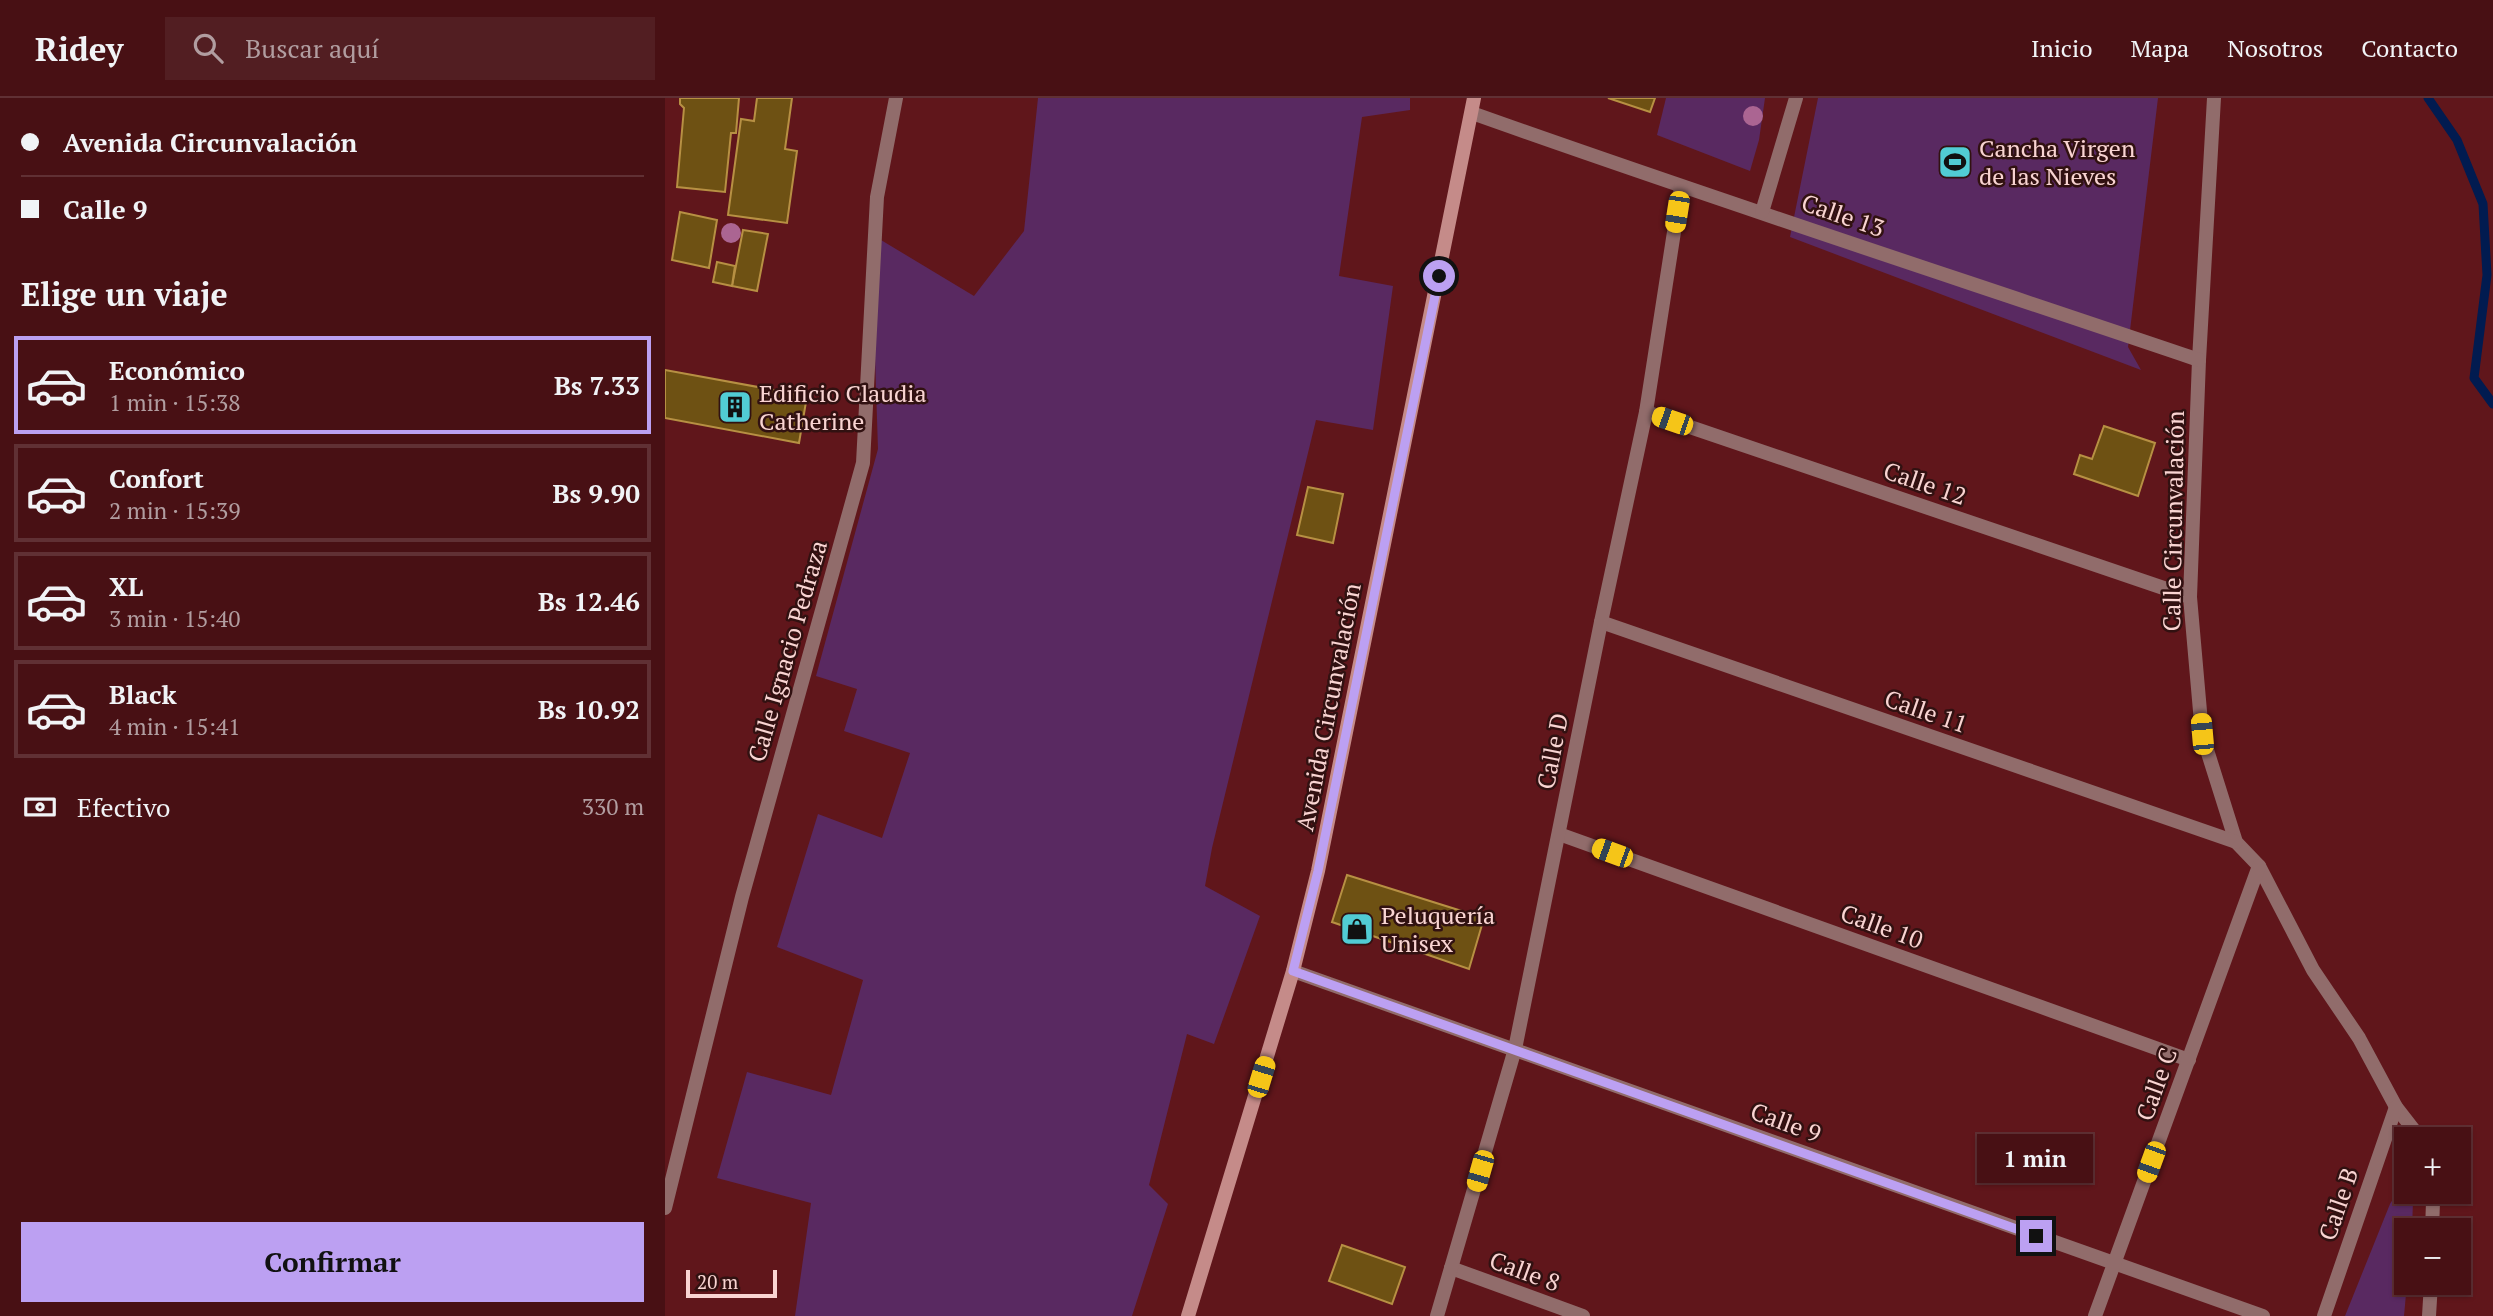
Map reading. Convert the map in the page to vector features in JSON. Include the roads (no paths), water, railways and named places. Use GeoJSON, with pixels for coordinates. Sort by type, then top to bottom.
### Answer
{"type":"FeatureCollection","features":[{"type":"Feature","properties":{"kind":"street","name":"Calle Ignacio Pedraza"},"geometry":{"type":"LineString","coordinates":[[665,1208],[742,897],[863,463],[877,197],[896,98]]}},
{"type":"Feature","properties":{"kind":"street","name":"Avenida Circunvalación"},"geometry":{"type":"LineString","coordinates":[[1188,1316],[1293,971],[1318,871],[1474,98]]}},
{"type":"Feature","properties":{"kind":"street"},"geometry":{"type":"LineString","coordinates":[[1762,212],[1796,98]]}},
{"type":"Feature","properties":{"kind":"street","name":"Calle Circunvalación"},"geometry":{"type":"LineString","coordinates":[[2214,98],[2199,360],[2190,597],[2202,734],[2236,842],[2259,866],[2313,971],[2360,1038],[2396,1107],[2412,1127]]}},
{"type":"Feature","properties":{"kind":"street","name":"Calle 13"},"geometry":{"type":"LineString","coordinates":[[1472,113],[1681,187],[2199,360]]}},
{"type":"Feature","properties":{"kind":"street","name":"Calle D"},"geometry":{"type":"LineString","coordinates":[[1437,1316],[1515,1049],[1646,412],[1681,187]]}},
{"type":"Feature","properties":{"kind":"street","name":"Calle 12"},"geometry":{"type":"LineString","coordinates":[[1646,412],[2190,597]]}},
{"type":"Feature","properties":{"kind":"street","name":"Calle 11"},"geometry":{"type":"LineString","coordinates":[[1601,622],[2236,842]]}},
{"type":"Feature","properties":{"kind":"street","name":"Calle 10"},"geometry":{"type":"LineString","coordinates":[[1559,834],[2189,1060]]}},
{"type":"Feature","properties":{"kind":"street","name":"Calle C"},"geometry":{"type":"LineString","coordinates":[[2095,1316],[2259,866]]}},
{"type":"Feature","properties":{"kind":"street","name":"Calle 9"},"geometry":{"type":"LineString","coordinates":[[1293,971],[2263,1316]]}},
{"type":"Feature","properties":{"kind":"street","name":"Calle B"},"geometry":{"type":"LineString","coordinates":[[2324,1316],[2396,1107]]}},
{"type":"Feature","properties":{"kind":"street","name":"Calle 8"},"geometry":{"type":"LineString","coordinates":[[1451,1268],[1583,1316]]}},
{"type":"Feature","properties":{"kind":"street"},"geometry":{"type":"LineString","coordinates":[[2429,1316],[2430,1295]]}},
{"type":"Feature","properties":{"kind":"waterway"},"geometry":{"type":"LineString","coordinates":[[2428,98],[2457,140],[2483,204],[2487,275],[2474,378],[2493,404]]}},
{"type":"Feature","properties":{"kind":"place","name":"Cancha Virgen de las Nieves"},"geometry":{"type":"Point","coordinates":[1955,162]}},
{"type":"Feature","properties":{"kind":"place","name":"Edificio Claudia Catherine"},"geometry":{"type":"Point","coordinates":[735,407]}},
{"type":"Feature","properties":{"kind":"place","name":"Peluquería Unisex"},"geometry":{"type":"Point","coordinates":[1357,929]}}]}
